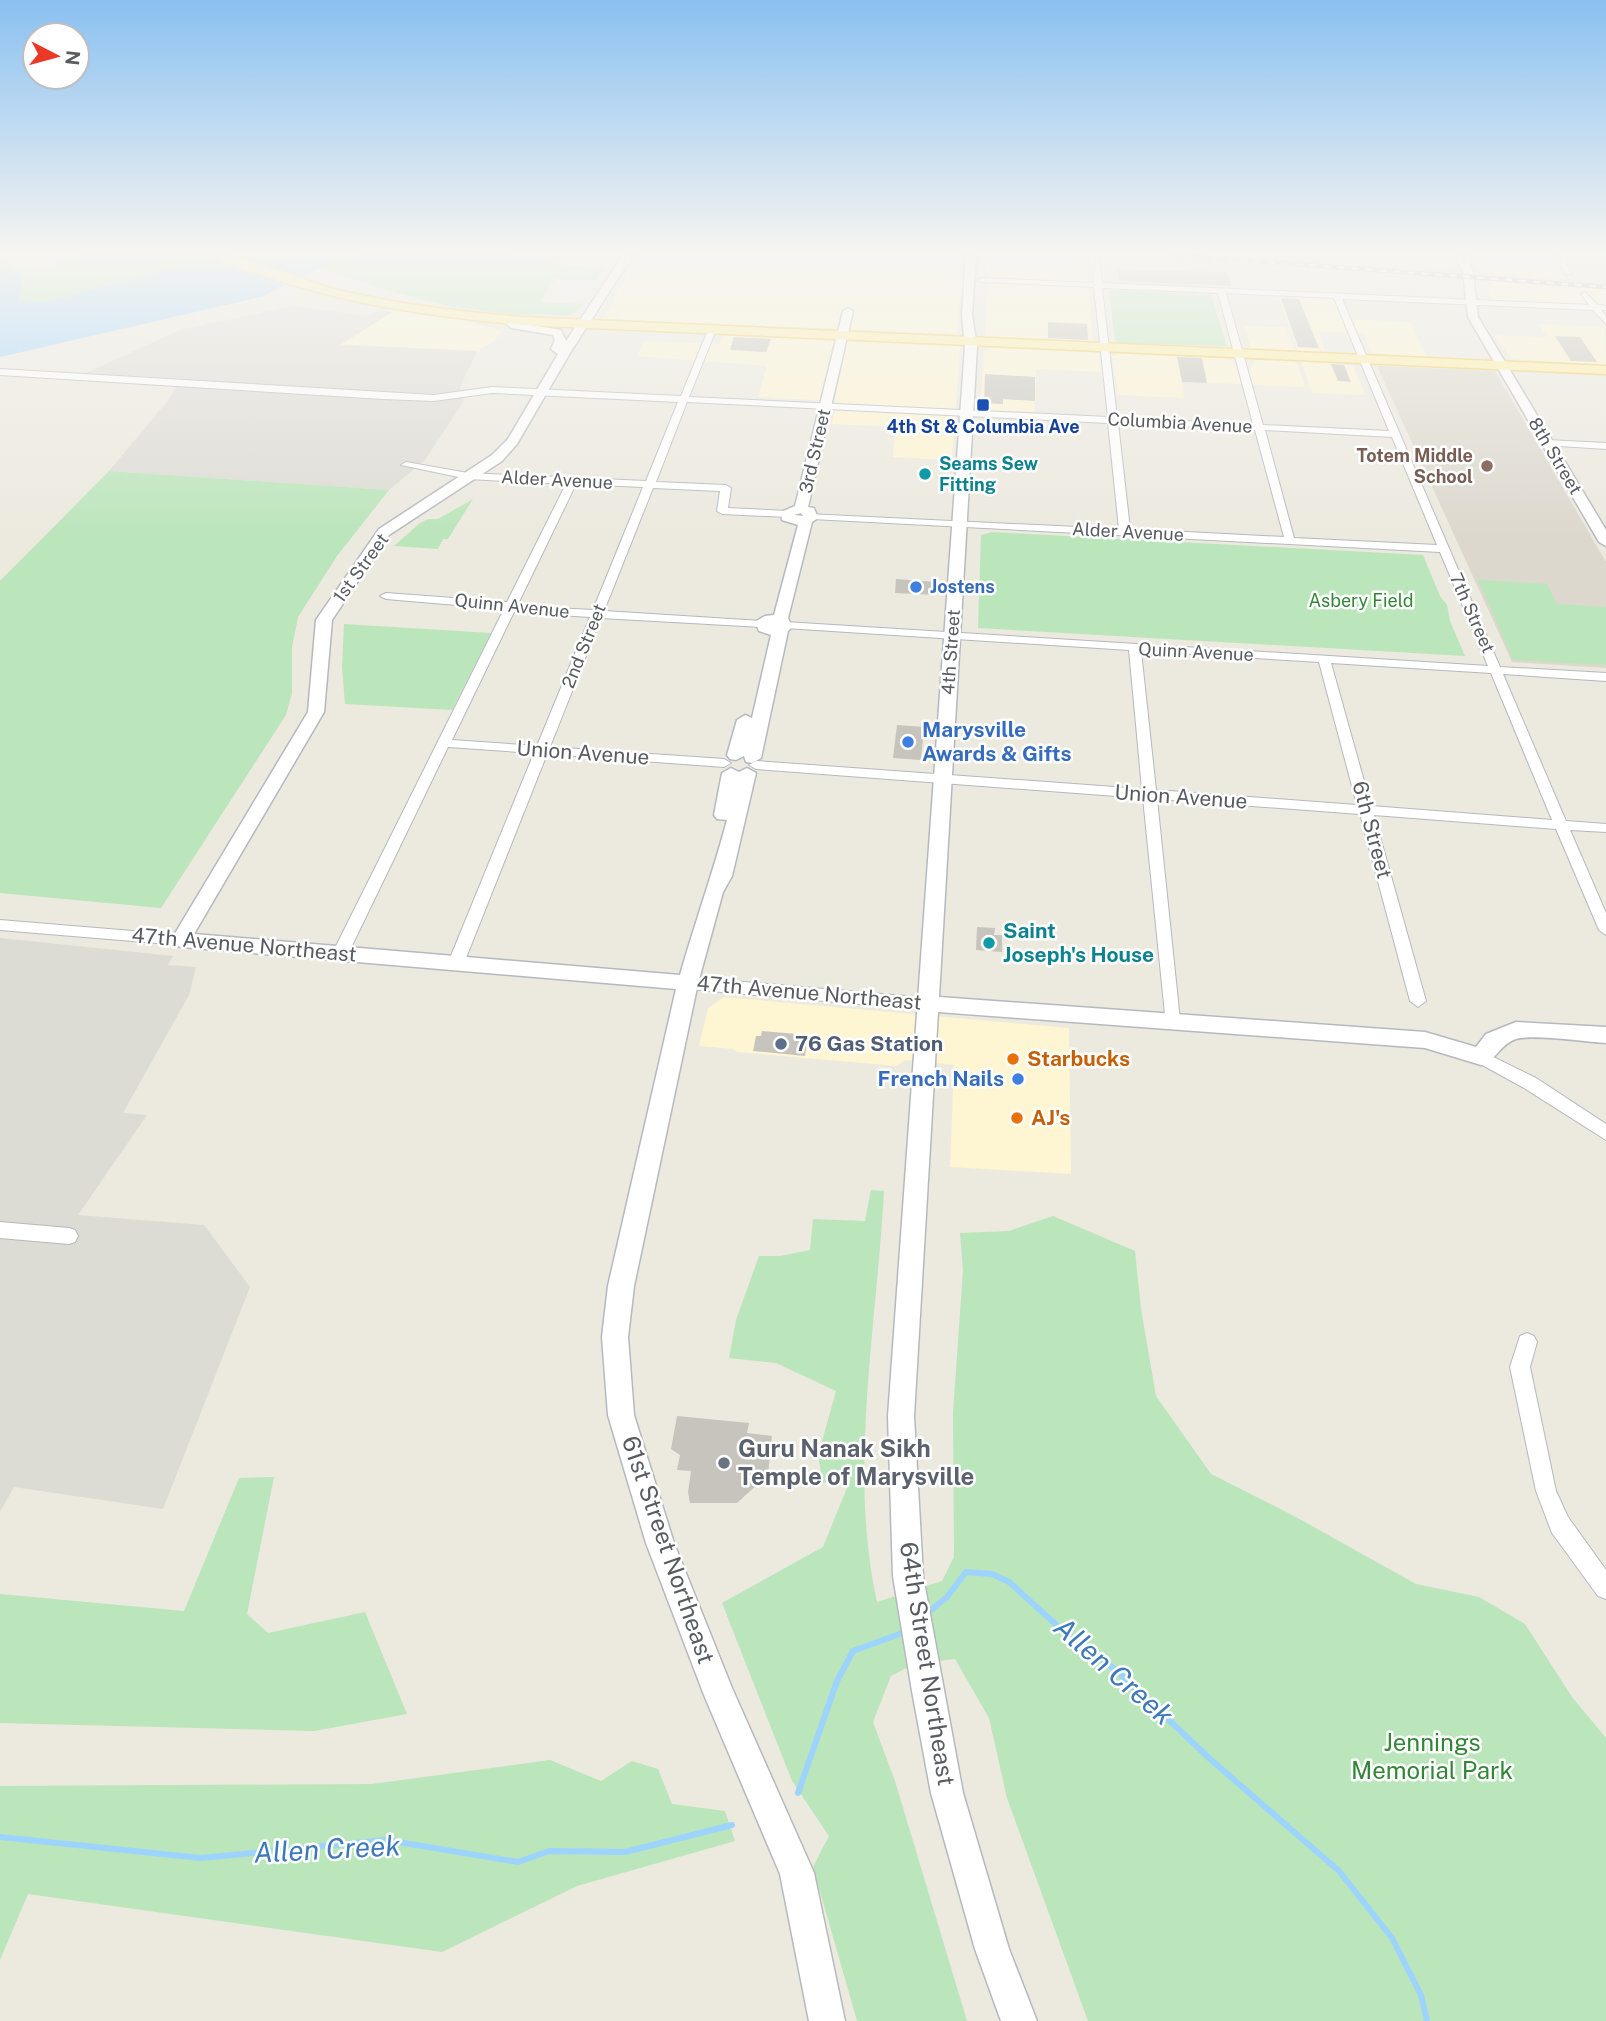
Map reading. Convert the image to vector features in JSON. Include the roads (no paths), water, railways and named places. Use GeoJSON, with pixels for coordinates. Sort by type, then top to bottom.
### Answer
{"type":"FeatureCollection","features":[{"type":"Feature","properties":{"kind":"main road"},"geometry":{"type":"LineString","coordinates":[[1134,349],[1606,370]]}},
{"type":"Feature","properties":{"kind":"street"},"geometry":{"type":"LineString","coordinates":[[558,349],[564,353]]}},
{"type":"Feature","properties":{"kind":"street","name":"1st Street"},"geometry":{"type":"LineString","coordinates":[[181,940],[316,712],[324,620],[384,532],[497,458],[513,441],[567,349]]}},
{"type":"Feature","properties":{"kind":"street","name":"2nd Street"},"geometry":{"type":"LineString","coordinates":[[456,963],[704,349]]}},
{"type":"Feature","properties":{"kind":"street","name":"3rd Street"},"geometry":{"type":"LineString","coordinates":[[688,983],[713,892],[722,876],[741,765],[840,349]]}},
{"type":"Feature","properties":{"kind":"street","name":"4th Street"},"geometry":{"type":"LineString","coordinates":[[928,1004],[970,349]]}},
{"type":"Feature","properties":{"kind":"street"},"geometry":{"type":"LineString","coordinates":[[1105,349],[1125,532]]}},
{"type":"Feature","properties":{"kind":"street"},"geometry":{"type":"LineString","coordinates":[[1238,349],[1290,541]]}},
{"type":"Feature","properties":{"kind":"street","name":"7th Street"},"geometry":{"type":"LineString","coordinates":[[1359,349],[1606,930]]}},
{"type":"Feature","properties":{"kind":"street","name":"8th Street"},"geometry":{"type":"LineString","coordinates":[[1491,349],[1606,542]]}},
{"type":"Feature","properties":{"kind":"street","name":"Columbia Avenue"},"geometry":{"type":"LineString","coordinates":[[0,372],[383,396],[434,398],[492,390],[1395,434]]}},
{"type":"Feature","properties":{"kind":"street"},"geometry":{"type":"LineString","coordinates":[[1547,443],[1606,446]]}},
{"type":"Feature","properties":{"kind":"street"},"geometry":{"type":"LineString","coordinates":[[406,465],[468,476]]}},
{"type":"Feature","properties":{"kind":"street","name":"Alder Avenue"},"geometry":{"type":"LineString","coordinates":[[468,476],[726,488],[722,511],[1444,548]]}},
{"type":"Feature","properties":{"kind":"street"},"geometry":{"type":"LineString","coordinates":[[340,954],[508,606],[573,480]]}},
{"type":"Feature","properties":{"kind":"street","name":"Quinn Avenue"},"geometry":{"type":"LineString","coordinates":[[386,596],[500,603],[597,614],[1606,677]]}},
{"type":"Feature","properties":{"kind":"street"},"geometry":{"type":"LineString","coordinates":[[1135,649],[1172,1020]]}},
{"type":"Feature","properties":{"kind":"street","name":"6th Street"},"geometry":{"type":"LineString","coordinates":[[1324,660],[1418,1001]]}},
{"type":"Feature","properties":{"kind":"street","name":"Union Avenue"},"geometry":{"type":"LineString","coordinates":[[442,743],[1606,828]]}},
{"type":"Feature","properties":{"kind":"street","name":"47th Avenue Northeast"},"geometry":{"type":"LineString","coordinates":[[0,925],[928,1004],[1425,1040],[1481,1057]]}},
{"type":"Feature","properties":{"kind":"street","name":"61st Street Northeast"},"geometry":{"type":"LineString","coordinates":[[688,983],[621,1286],[615,1337],[621,1415],[660,1543],[719,1695],[797,1873],[827,2021]]}},
{"type":"Feature","properties":{"kind":"street","name":"64th Street Northeast"},"geometry":{"type":"LineString","coordinates":[[928,1004],[901,1416],[908,1576],[947,1793],[992,1949],[1019,2021]]}},
{"type":"Feature","properties":{"kind":"street"},"geometry":{"type":"LineString","coordinates":[[1606,1035],[1516,1030],[1494,1040],[1481,1057],[1530,1083],[1606,1133]]}},
{"type":"Feature","properties":{"kind":"street"},"geometry":{"type":"LineString","coordinates":[[0,1230],[69,1236]]}},
{"type":"Feature","properties":{"kind":"street"},"geometry":{"type":"LineString","coordinates":[[1527,1342],[1520,1367],[1546,1491],[1560,1525],[1606,1588]]}},
{"type":"Feature","properties":{"kind":"water"},"geometry":{"type":"Polygon","coordinates":[[[0,349],[33,349],[0,357],[0,349]]]}},
{"type":"Feature","properties":{"kind":"waterway","name":"Allen Creek"},"geometry":{"type":"LineString","coordinates":[[925,1615],[947,1597],[966,1572],[992,1574],[1009,1582],[1062,1630],[1117,1671],[1209,1758],[1339,1871],[1392,1938],[1421,1995],[1427,2021]]}},
{"type":"Feature","properties":{"kind":"waterway","name":"Allen Creek"},"geometry":{"type":"LineString","coordinates":[[798,1793],[837,1681],[853,1651],[905,1632]]}},
{"type":"Feature","properties":{"kind":"waterway","name":"Allen Creek"},"geometry":{"type":"LineString","coordinates":[[0,1837],[201,1858],[386,1840],[518,1862],[549,1851],[625,1852],[732,1825]]}},
{"type":"Feature","properties":{"kind":"place","name":"4th St & Columbia Ave"},"geometry":{"type":"Point","coordinates":[983,405]}},
{"type":"Feature","properties":{"kind":"place","name":"Totem Middle School"},"geometry":{"type":"Point","coordinates":[1487,466]}},
{"type":"Feature","properties":{"kind":"place","name":"Seams Sew Fitting"},"geometry":{"type":"Point","coordinates":[925,474]}},
{"type":"Feature","properties":{"kind":"place","name":"Jostens"},"geometry":{"type":"Point","coordinates":[916,587]}},
{"type":"Feature","properties":{"kind":"place","name":"Marysville Awards & Gifts"},"geometry":{"type":"Point","coordinates":[908,742]}},
{"type":"Feature","properties":{"kind":"place","name":"Saint Joseph's House"},"geometry":{"type":"Point","coordinates":[989,943]}},
{"type":"Feature","properties":{"kind":"place","name":"76 Gas Station"},"geometry":{"type":"Point","coordinates":[781,1044]}},
{"type":"Feature","properties":{"kind":"place","name":"Starbucks"},"geometry":{"type":"Point","coordinates":[1013,1059]}},
{"type":"Feature","properties":{"kind":"place","name":"French Nails"},"geometry":{"type":"Point","coordinates":[1018,1079]}},
{"type":"Feature","properties":{"kind":"place","name":"AJ's"},"geometry":{"type":"Point","coordinates":[1017,1118]}},
{"type":"Feature","properties":{"kind":"place","name":"Guru Nanak Sikh Temple of Marysville"},"geometry":{"type":"Point","coordinates":[724,1463]}},
{"type":"Feature","properties":{"kind":"park label","name":"Asbery Field"},"geometry":{"type":"Point","coordinates":[1361,601]}},
{"type":"Feature","properties":{"kind":"park label","name":"Jennings Memorial Park"},"geometry":{"type":"Point","coordinates":[1432,1757]}}]}
